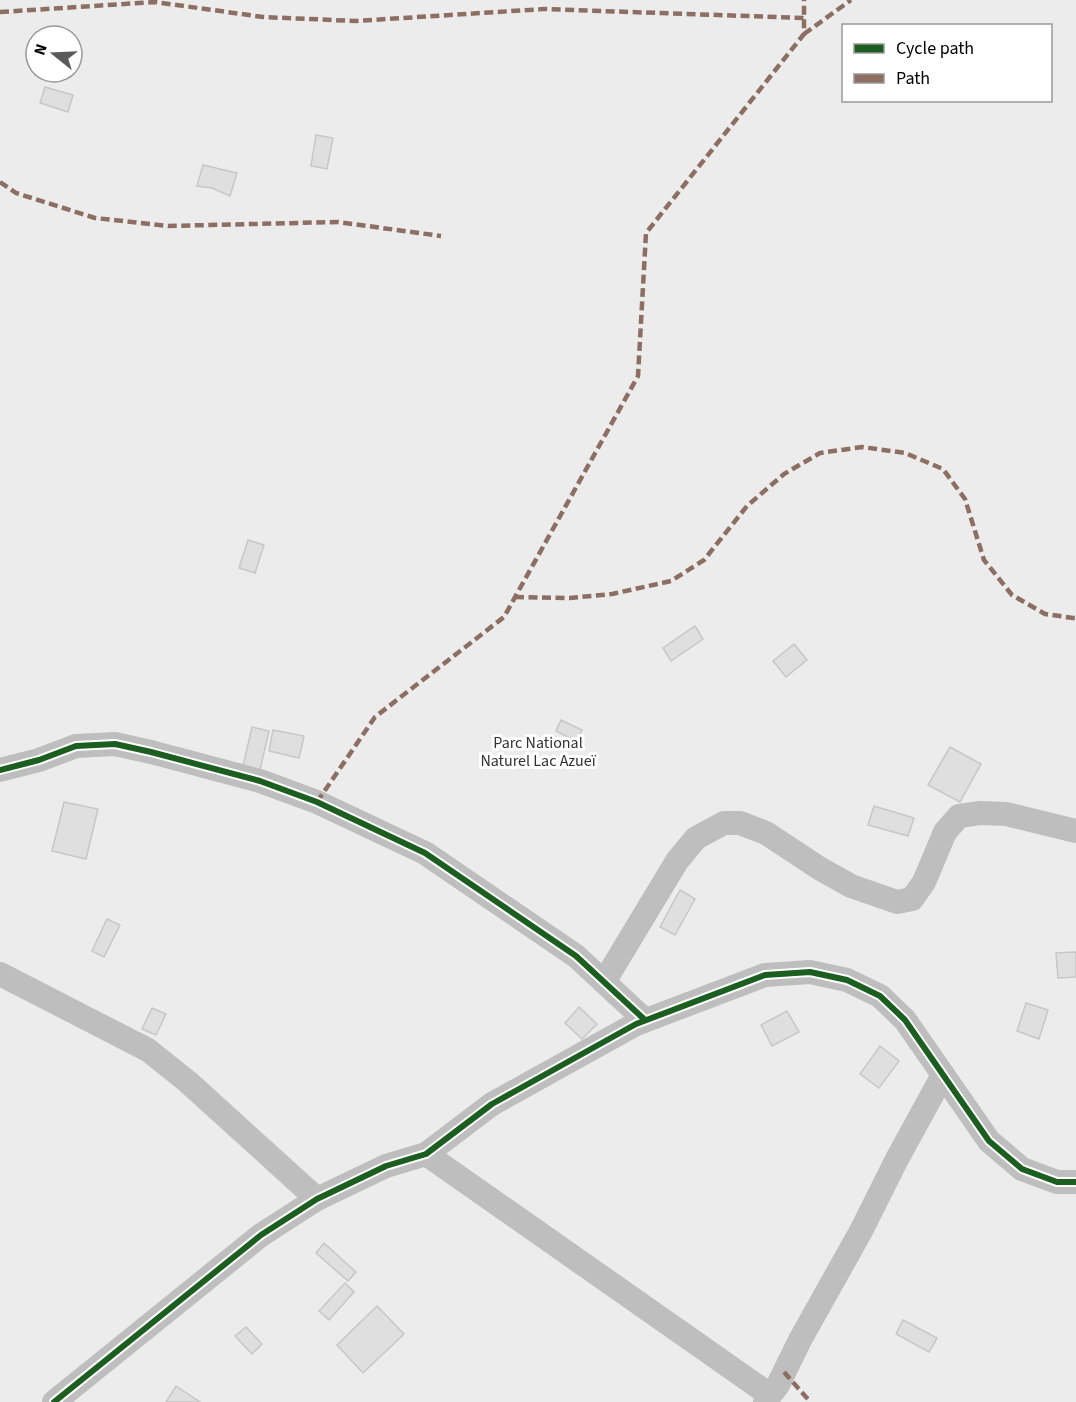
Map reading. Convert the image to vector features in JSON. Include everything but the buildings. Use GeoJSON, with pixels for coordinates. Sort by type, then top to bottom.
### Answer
{"type":"FeatureCollection","features":[{"type":"Feature","properties":{"kind":"street"},"geometry":{"type":"LineString","coordinates":[[0,770],[39,760],[76,746],[115,744],[260,781],[317,802],[425,853],[576,956],[645,1020]]}},
{"type":"Feature","properties":{"kind":"street"},"geometry":{"type":"LineString","coordinates":[[604,982],[677,861],[696,838],[724,823],[740,823],[766,833],[851,886],[897,902],[912,898],[924,882],[945,832],[959,816],[980,813],[1006,814],[1076,831]]}},
{"type":"Feature","properties":{"kind":"street"},"geometry":{"type":"LineString","coordinates":[[54,1402],[261,1234],[316,1199],[386,1167],[426,1154],[492,1104],[636,1024],[765,975],[810,972],[847,980],[880,996],[905,1020],[989,1141],[1022,1169],[1057,1182],[1076,1182]]}},
{"type":"Feature","properties":{"kind":"street"},"geometry":{"type":"LineString","coordinates":[[0,974],[148,1050],[188,1082],[316,1199]]}},
{"type":"Feature","properties":{"kind":"street"},"geometry":{"type":"LineString","coordinates":[[426,1154],[767,1399],[778,1385],[943,1075]]}},
{"type":"Feature","properties":{"kind":"green space","name":"Parc National Naturel Lac Azueï"},"geometry":{"type":"Polygon","coordinates":[[[0,0],[1076,0],[1076,1402],[0,1402],[0,0]]]}},
{"type":"Feature","properties":{"kind":"marked path"},"geometry":{"type":"LineString","coordinates":[[317,802],[375,717],[504,617],[638,376],[646,233],[804,34],[804,0]]}},
{"type":"Feature","properties":{"kind":"marked path"},"geometry":{"type":"LineString","coordinates":[[804,34],[851,0]]}},
{"type":"Feature","properties":{"kind":"marked path"},"geometry":{"type":"LineString","coordinates":[[0,12],[155,2],[263,17],[356,21],[544,9],[804,18]]}},
{"type":"Feature","properties":{"kind":"marked path"},"geometry":{"type":"LineString","coordinates":[[0,182],[16,193],[95,218],[168,226],[338,222],[441,236]]}},
{"type":"Feature","properties":{"kind":"marked path"},"geometry":{"type":"LineString","coordinates":[[515,597],[570,598],[612,594],[671,581],[704,560],[747,506],[784,474],[820,453],[862,447],[905,453],[943,469],[965,499],[984,560],[1012,595],[1045,614],[1076,618]]}},
{"type":"Feature","properties":{"kind":"marked path"},"geometry":{"type":"LineString","coordinates":[[784,1372],[811,1402]]}},
{"type":"Feature","properties":{"kind":"cycle path"},"geometry":{"type":"LineString","coordinates":[[0,770],[39,760],[76,746],[115,744],[260,781],[317,802],[425,853],[576,956],[645,1020]]}},
{"type":"Feature","properties":{"kind":"cycle path"},"geometry":{"type":"LineString","coordinates":[[54,1402],[261,1235],[317,1199],[386,1166],[426,1154],[492,1104],[636,1024],[765,975],[810,972],[847,980],[880,996],[905,1020],[989,1141],[1022,1169],[1057,1182],[1076,1182]]}}]}
